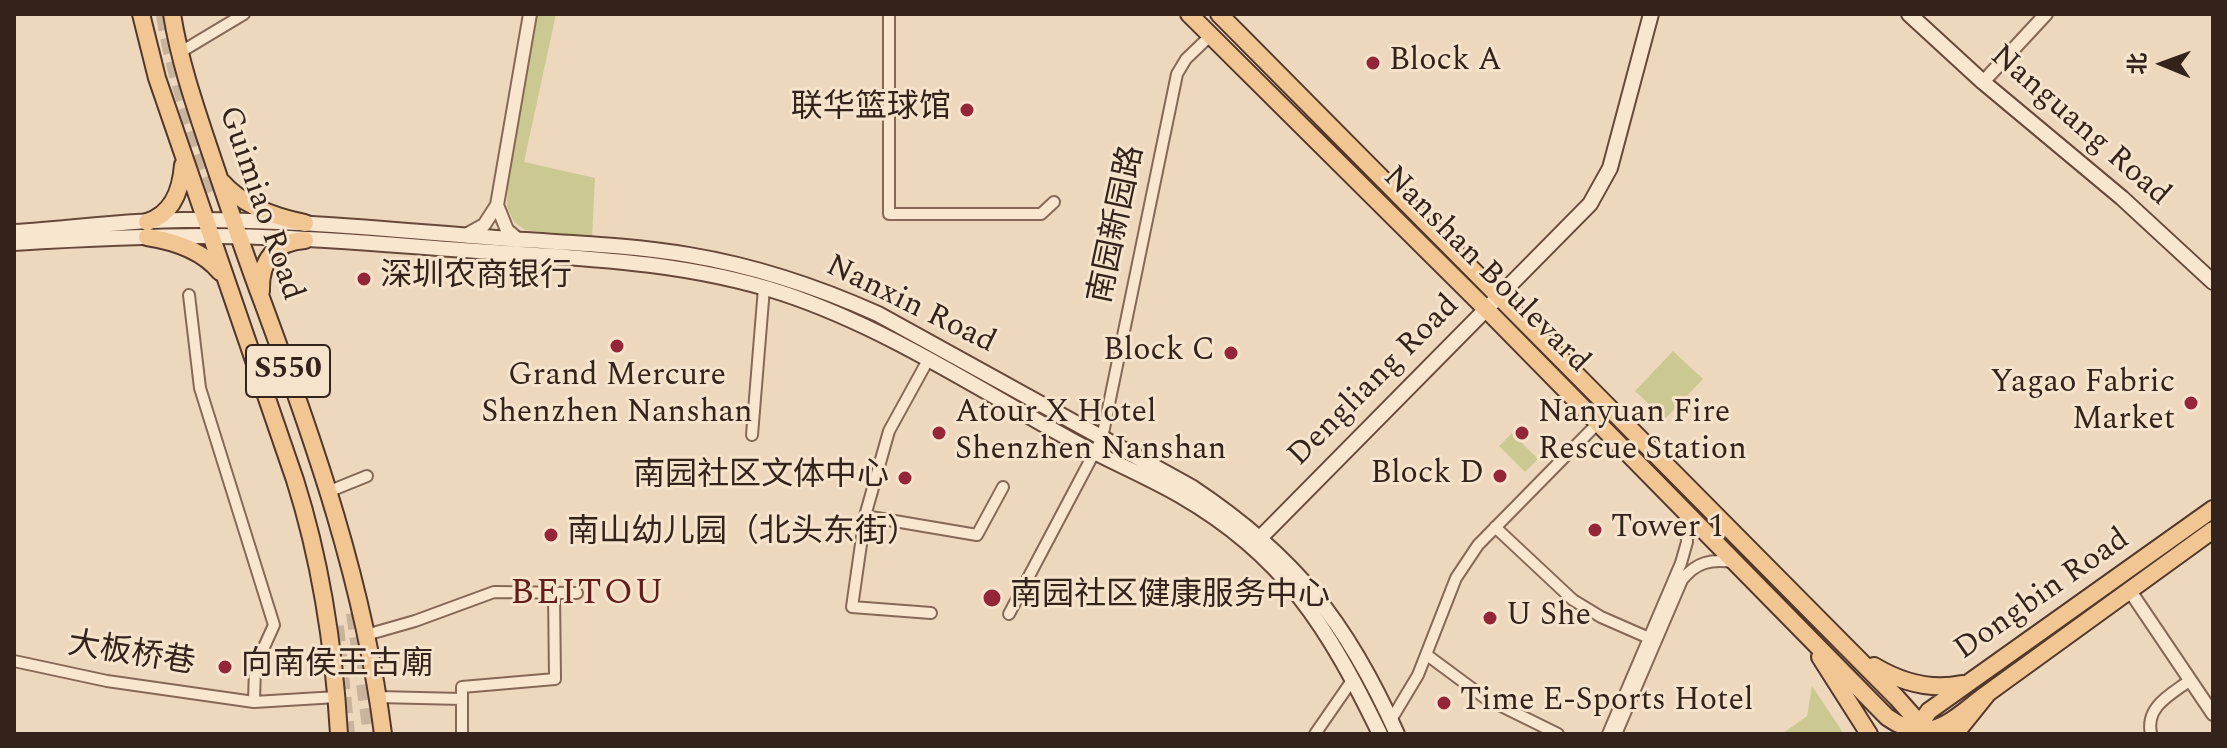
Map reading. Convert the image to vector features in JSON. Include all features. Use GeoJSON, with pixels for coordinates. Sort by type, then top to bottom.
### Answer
{"type":"FeatureCollection","features":[{"type":"Feature","properties":{"kind":"main road","name":"Guimiao Road"},"geometry":{"type":"LineString","coordinates":[[141,14],[150,57],[181,152],[305,514],[319,573],[337,697],[339,734]]}},
{"type":"Feature","properties":{"kind":"main road","name":"Guimiao Road"},"geometry":{"type":"LineString","coordinates":[[172,14],[179,53],[218,176],[330,491],[355,579],[383,734]]}},
{"type":"Feature","properties":{"kind":"main road","name":"Nanshan Boulevard"},"geometry":{"type":"LineString","coordinates":[[1189,14],[1844,644],[1897,698],[1917,731]]}},
{"type":"Feature","properties":{"kind":"main road","name":"Nanshan Boulevard"},"geometry":{"type":"LineString","coordinates":[[1219,14],[1493,304],[1597,424],[1808,634],[1879,710],[1895,723],[1917,731]]}},
{"type":"Feature","properties":{"kind":"main road","name":"Dengliang Road"},"geometry":{"type":"LineString","coordinates":[[1261,537],[1580,218],[1610,168],[1651,14]]}},
{"type":"Feature","properties":{"kind":"main road","name":"Nanguang Road"},"geometry":{"type":"LineString","coordinates":[[1909,14],[1983,82],[2122,198],[2213,282]]}},
{"type":"Feature","properties":{"kind":"main road"},"geometry":{"type":"LineString","coordinates":[[181,152],[182,173],[175,198],[147,230],[196,252],[217,268],[227,284]]}},
{"type":"Feature","properties":{"kind":"main road"},"geometry":{"type":"LineString","coordinates":[[218,176],[234,193],[255,207],[285,219],[305,232],[269,256],[262,274],[264,305]]}},
{"type":"Feature","properties":{"kind":"main road","name":"Nanxin Road"},"geometry":{"type":"LineString","coordinates":[[14,232],[236,228],[464,236],[676,253],[798,282],[878,314],[1099,445],[1239,534],[1302,598],[1325,630],[1380,734]]}},
{"type":"Feature","properties":{"kind":"main road","name":"Nanxin Road"},"geometry":{"type":"LineString","coordinates":[[14,243],[147,230]]}},
{"type":"Feature","properties":{"kind":"main road","name":"Nanxin Road"},"geometry":{"type":"LineString","coordinates":[[305,232],[684,269],[764,288],[850,319],[1099,445],[1193,488],[1261,537],[1300,577],[1336,621],[1372,679],[1394,727]]}},
{"type":"Feature","properties":{"kind":"main road","name":"Dongbin Road"},"geometry":{"type":"LineString","coordinates":[[1917,731],[1924,715],[2213,509]]}},
{"type":"Feature","properties":{"kind":"main road","name":"Dongbin Road"},"geometry":{"type":"LineString","coordinates":[[1955,734],[1988,693],[2213,530]]}},
{"type":"Feature","properties":{"kind":"main road"},"geometry":{"type":"LineString","coordinates":[[1808,634],[1831,677],[1869,734]]}},
{"type":"Feature","properties":{"kind":"main road"},"geometry":{"type":"LineString","coordinates":[[1844,644],[1884,672],[1915,684],[1946,687],[1974,680]]}},
{"type":"Feature","properties":{"kind":"main road"},"geometry":{"type":"LineString","coordinates":[[1917,731],[1945,725],[1988,693]]}},
{"type":"Feature","properties":{"kind":"street"},"geometry":{"type":"LineString","coordinates":[[179,53],[244,14]]}},
{"type":"Feature","properties":{"kind":"street"},"geometry":{"type":"LineString","coordinates":[[464,236],[484,225],[497,205],[530,14]]}},
{"type":"Feature","properties":{"kind":"street"},"geometry":{"type":"LineString","coordinates":[[889,14],[889,214],[1041,214],[1054,202]]}},
{"type":"Feature","properties":{"kind":"street"},"geometry":{"type":"LineString","coordinates":[[1983,82],[2046,14]]}},
{"type":"Feature","properties":{"kind":"street","name":"南园新园路"},"geometry":{"type":"LineString","coordinates":[[1009,614],[1099,445],[1177,74],[1186,59],[1211,35]]}},
{"type":"Feature","properties":{"kind":"street"},"geometry":{"type":"LineString","coordinates":[[497,205],[507,230],[519,240]]}},
{"type":"Feature","properties":{"kind":"street"},"geometry":{"type":"LineString","coordinates":[[752,435],[764,288]]}},
{"type":"Feature","properties":{"kind":"street"},"geometry":{"type":"LineString","coordinates":[[189,295],[200,388],[274,625],[255,667],[254,702]]}},
{"type":"Feature","properties":{"kind":"street"},"geometry":{"type":"LineString","coordinates":[[928,360],[889,431],[865,516],[852,607],[931,613]]}},
{"type":"Feature","properties":{"kind":"street"},"geometry":{"type":"LineString","coordinates":[[1394,727],[1427,655],[1456,578],[1478,545],[1597,424]]}},
{"type":"Feature","properties":{"kind":"street"},"geometry":{"type":"LineString","coordinates":[[330,491],[367,476]]}},
{"type":"Feature","properties":{"kind":"street"},"geometry":{"type":"LineString","coordinates":[[865,516],[977,535],[1003,487]]}},
{"type":"Feature","properties":{"kind":"street"},"geometry":{"type":"LineString","coordinates":[[1608,734],[1684,556],[1688,531],[1685,512]]}},
{"type":"Feature","properties":{"kind":"street"},"geometry":{"type":"LineString","coordinates":[[1495,527],[1573,600],[1601,617],[1649,638]]}},
{"type":"Feature","properties":{"kind":"street"},"geometry":{"type":"LineString","coordinates":[[1616,734],[1682,580],[1702,563],[1736,563]]}},
{"type":"Feature","properties":{"kind":"street"},"geometry":{"type":"LineString","coordinates":[[2130,591],[2213,714]]}},
{"type":"Feature","properties":{"kind":"street"},"geometry":{"type":"LineString","coordinates":[[366,635],[494,592],[577,593]]}},
{"type":"Feature","properties":{"kind":"street"},"geometry":{"type":"LineString","coordinates":[[462,734],[462,687],[555,679],[554,593]]}},
{"type":"Feature","properties":{"kind":"street"},"geometry":{"type":"LineString","coordinates":[[1427,655],[1485,698],[1558,734]]}},
{"type":"Feature","properties":{"kind":"street","name":"大板桥巷"},"geometry":{"type":"LineString","coordinates":[[14,661],[107,681],[254,702],[337,697]]}},
{"type":"Feature","properties":{"kind":"street"},"geometry":{"type":"LineString","coordinates":[[1315,734],[1353,679]]}},
{"type":"Feature","properties":{"kind":"street"},"geometry":{"type":"LineString","coordinates":[[2151,734],[2150,722],[2156,707],[2189,681]]}},
{"type":"Feature","properties":{"kind":"street"},"geometry":{"type":"LineString","coordinates":[[378,697],[462,699]]}},
{"type":"Feature","properties":{"kind":"shaded area"},"geometry":{"type":"Polygon","coordinates":[[[534,14],[556,14],[524,162],[595,178],[592,237],[525,230],[514,222],[507,207],[508,173],[534,14]]]}},
{"type":"Feature","properties":{"kind":"shaded area"},"geometry":{"type":"Polygon","coordinates":[[[1673,351],[1703,379],[1665,419],[1635,391],[1673,351]]]}},
{"type":"Feature","properties":{"kind":"shaded area"},"geometry":{"type":"Polygon","coordinates":[[[1512,433],[1538,459],[1525,472],[1499,446],[1512,433]]]}},
{"type":"Feature","properties":{"kind":"shaded area"},"geometry":{"type":"Polygon","coordinates":[[[1812,686],[1844,734],[1782,734],[1807,716],[1812,686]]]}},
{"type":"Feature","properties":{"kind":"tunnel"},"geometry":{"type":"LineString","coordinates":[[164,14],[179,83],[217,196]]}},
{"type":"Feature","properties":{"kind":"tunnel"},"geometry":{"type":"LineString","coordinates":[[354,613],[371,734]]}},
{"type":"Feature","properties":{"kind":"tunnel"},"geometry":{"type":"LineString","coordinates":[[336,626],[347,734]]}},
{"type":"Feature","properties":{"kind":"place","name":"Block A"},"geometry":{"type":"Point","coordinates":[1373,63]}},
{"type":"Feature","properties":{"kind":"place","name":"联华篮球馆"},"geometry":{"type":"Point","coordinates":[967,110]}},
{"type":"Feature","properties":{"kind":"place","name":"深圳农商银行"},"geometry":{"type":"Point","coordinates":[364,279]}},
{"type":"Feature","properties":{"kind":"place","name":"Grand Mercure Shenzhen Nanshan"},"geometry":{"type":"Point","coordinates":[617,346]}},
{"type":"Feature","properties":{"kind":"place","name":"Block C"},"geometry":{"type":"Point","coordinates":[1231,353]}},
{"type":"Feature","properties":{"kind":"place","name":"Yagao Fabric Market"},"geometry":{"type":"Point","coordinates":[2191,403]}},
{"type":"Feature","properties":{"kind":"place","name":"Atour X Hotel Shenzhen Nanshan"},"geometry":{"type":"Point","coordinates":[939,433]}},
{"type":"Feature","properties":{"kind":"place","name":"Nanyuan Fire Rescue Station"},"geometry":{"type":"Point","coordinates":[1522,433]}},
{"type":"Feature","properties":{"kind":"place","name":"Block D"},"geometry":{"type":"Point","coordinates":[1500,476]}},
{"type":"Feature","properties":{"kind":"place","name":"南园社区文体中心"},"geometry":{"type":"Point","coordinates":[905,478]}},
{"type":"Feature","properties":{"kind":"place","name":"Tower 1"},"geometry":{"type":"Point","coordinates":[1595,530]}},
{"type":"Feature","properties":{"kind":"place","name":"南山幼儿园（北头东街）"},"geometry":{"type":"Point","coordinates":[551,535]}},
{"type":"Feature","properties":{"kind":"place","name":"南园社区健康服务中心"},"geometry":{"type":"Point","coordinates":[992,598]}},
{"type":"Feature","properties":{"kind":"place","name":"U She"},"geometry":{"type":"Point","coordinates":[1490,618]}},
{"type":"Feature","properties":{"kind":"place","name":"向南侯王古廟"},"geometry":{"type":"Point","coordinates":[225,667]}},
{"type":"Feature","properties":{"kind":"place","name":"Time E-Sports Hotel"},"geometry":{"type":"Point","coordinates":[1444,703]}},
{"type":"Feature","properties":{"kind":"district","name":"BEITOU"},"geometry":{"type":"Point","coordinates":[588,596]}}]}
